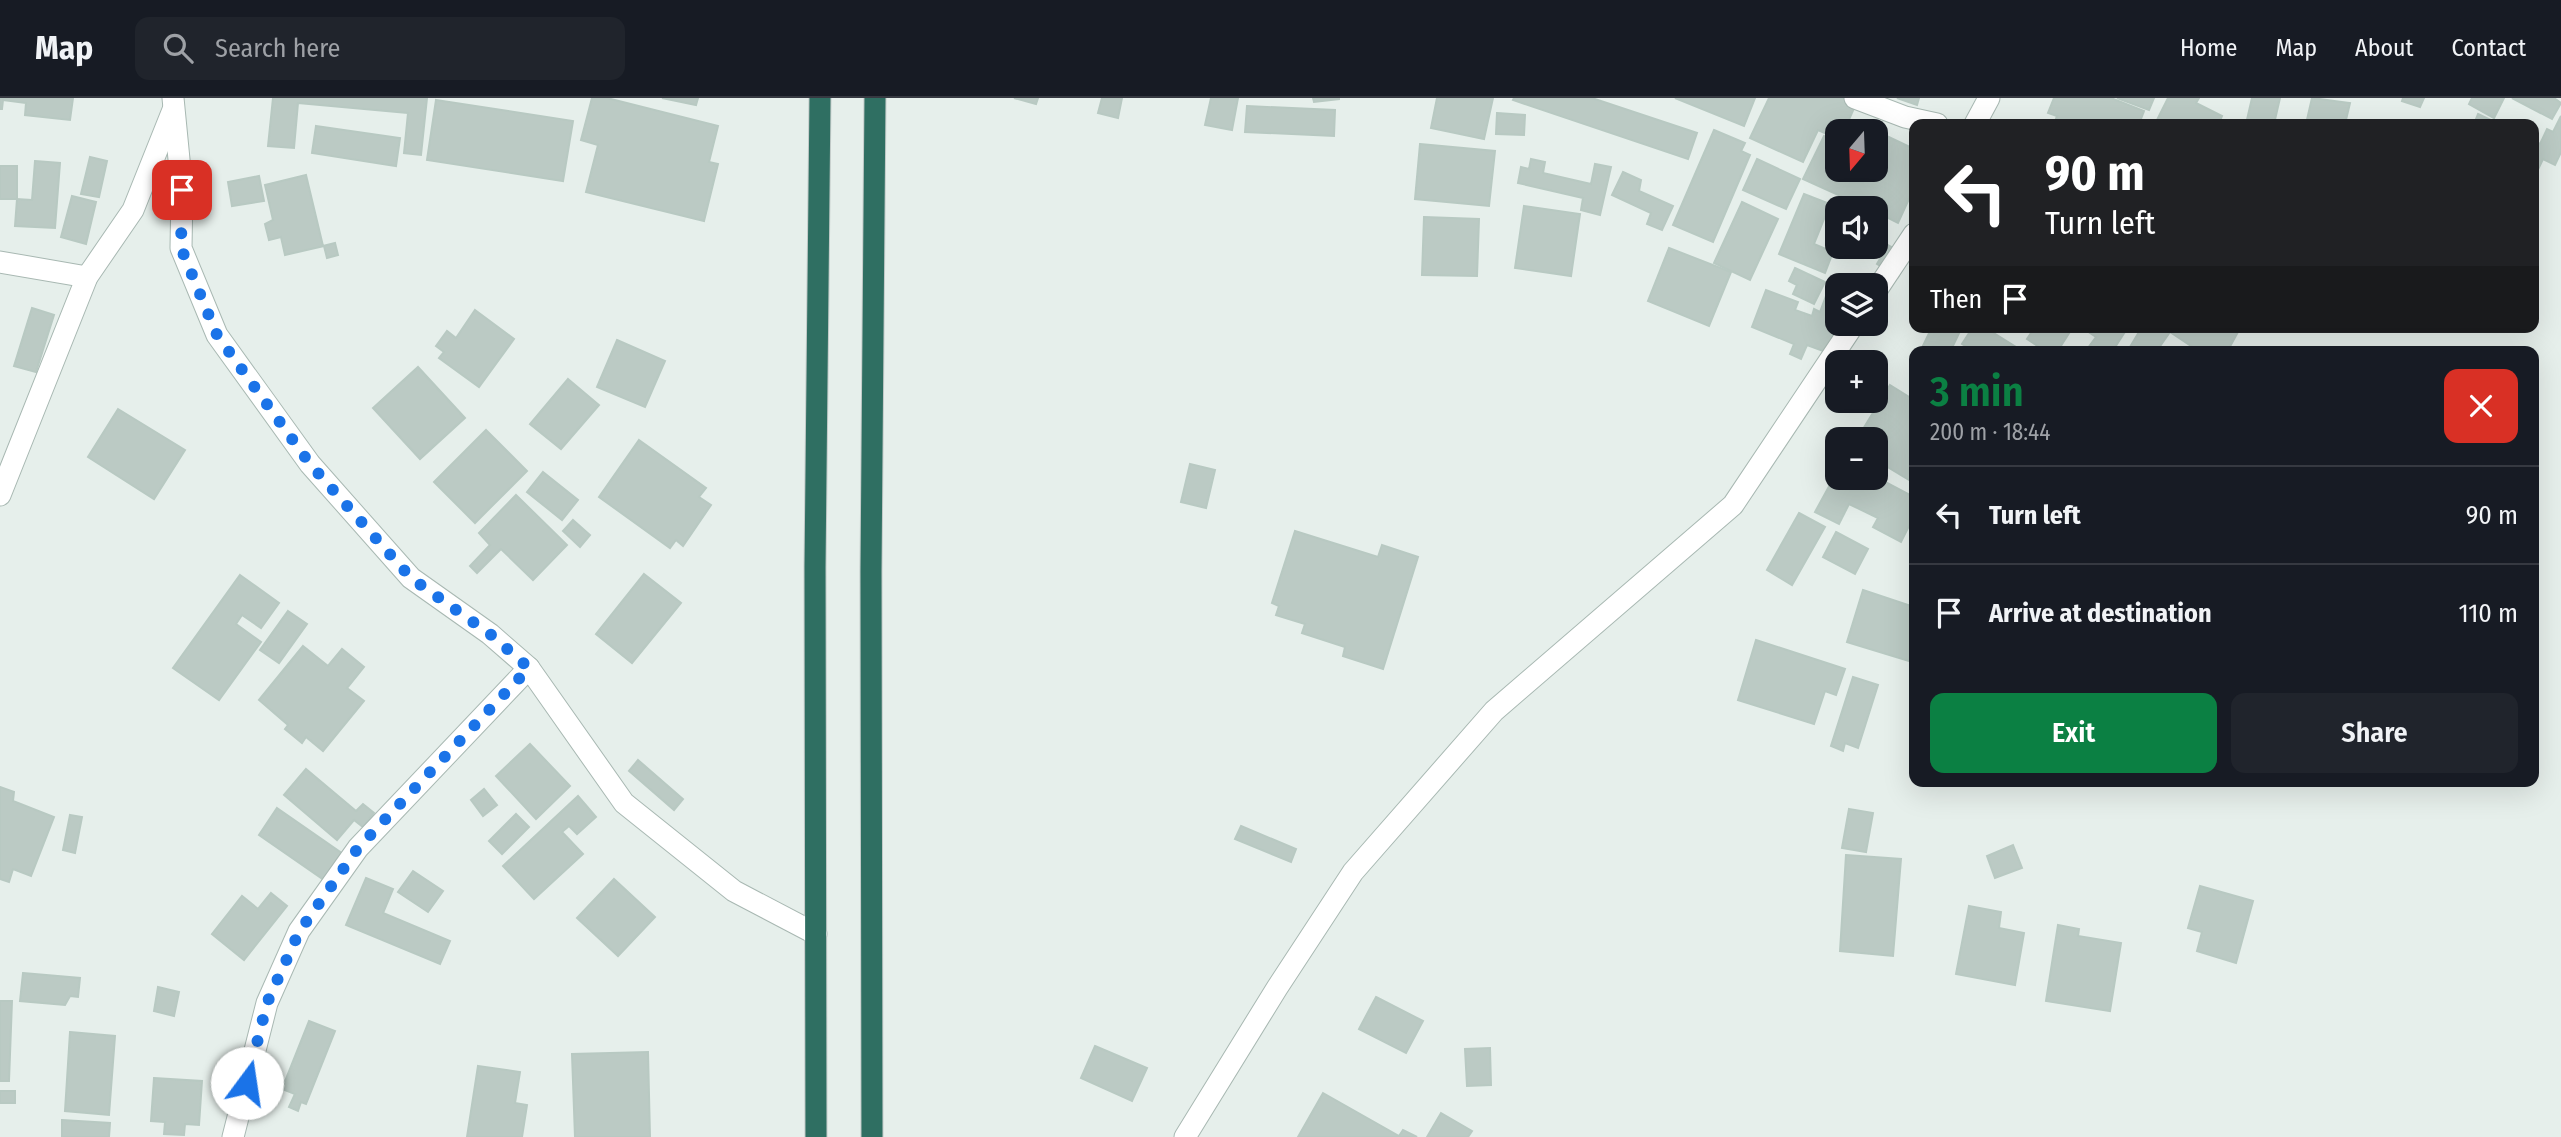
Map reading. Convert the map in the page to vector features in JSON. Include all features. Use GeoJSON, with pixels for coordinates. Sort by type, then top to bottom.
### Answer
{"type":"FeatureCollection","features":[{"type":"Feature","properties":{"kind":"highway"},"geometry":{"type":"LineString","coordinates":[[816,1137],[816,513],[820,98]]}},
{"type":"Feature","properties":{"kind":"highway"},"geometry":{"type":"LineString","coordinates":[[872,1137],[871,571],[876,98]]}},
{"type":"Feature","properties":{"kind":"street"},"geometry":{"type":"LineString","coordinates":[[1855,98],[1914,119]]}},
{"type":"Feature","properties":{"kind":"street"},"geometry":{"type":"LineString","coordinates":[[1978,119],[1989,98]]}},
{"type":"Feature","properties":{"kind":"street"},"geometry":{"type":"LineString","coordinates":[[174,101],[182,190],[181,248],[217,335],[310,464],[411,578],[490,634],[529,668],[624,803],[734,891],[816,934]]}},
{"type":"Feature","properties":{"kind":"street"},"geometry":{"type":"LineString","coordinates":[[0,495],[87,277],[132,210],[174,101]]}},
{"type":"Feature","properties":{"kind":"street"},"geometry":{"type":"LineString","coordinates":[[1888,273],[1909,241]]}},
{"type":"Feature","properties":{"kind":"street"},"geometry":{"type":"LineString","coordinates":[[0,262],[87,277]]}},
{"type":"Feature","properties":{"kind":"street"},"geometry":{"type":"LineString","coordinates":[[1185,1137],[1353,872],[1494,711],[1733,505],[1846,336]]}},
{"type":"Feature","properties":{"kind":"street"},"geometry":{"type":"LineString","coordinates":[[233,1137],[267,1003],[299,932],[358,848],[529,668]]}},
{"type":"Feature","properties":{"kind":"building"},"geometry":{"type":"Polygon","coordinates":[[[0,98],[73,98],[70,120],[25,115],[26,103],[3,100],[0,109],[0,98]]]}},
{"type":"Feature","properties":{"kind":"building"},"geometry":{"type":"Polygon","coordinates":[[[273,98],[427,98],[421,155],[404,153],[408,113],[298,103],[294,148],[268,146],[273,98]]]}},
{"type":"Feature","properties":{"kind":"building"},"geometry":{"type":"Polygon","coordinates":[[[592,98],[607,98],[718,126],[709,162],[718,164],[704,221],[586,192],[598,145],[581,140],[592,98]]]}},
{"type":"Feature","properties":{"kind":"building"},"geometry":{"type":"Polygon","coordinates":[[[662,98],[698,98],[696,105],[662,98]]]}},
{"type":"Feature","properties":{"kind":"building"},"geometry":{"type":"Polygon","coordinates":[[[1014,98],[1038,98],[1036,104],[1014,98]]]}},
{"type":"Feature","properties":{"kind":"building"},"geometry":{"type":"Polygon","coordinates":[[[1102,98],[1122,98],[1118,118],[1098,113],[1102,98]]]}},
{"type":"Feature","properties":{"kind":"building"},"geometry":{"type":"Polygon","coordinates":[[[1211,98],[1238,98],[1232,130],[1205,125],[1211,98]]]}},
{"type":"Feature","properties":{"kind":"building"},"geometry":{"type":"Polygon","coordinates":[[[1313,98],[1339,98],[1339,99],[1314,102],[1313,98]]]}},
{"type":"Feature","properties":{"kind":"building"},"geometry":{"type":"Polygon","coordinates":[[[1437,98],[1493,98],[1484,139],[1431,128],[1437,98]]]}},
{"type":"Feature","properties":{"kind":"building"},"geometry":{"type":"Polygon","coordinates":[[[1592,98],[1697,133],[1688,159],[1513,100],[1592,98]]]}},
{"type":"Feature","properties":{"kind":"building"},"geometry":{"type":"Polygon","coordinates":[[[1675,98],[1755,98],[1744,126],[1675,98]]]}},
{"type":"Feature","properties":{"kind":"building"},"geometry":{"type":"Polygon","coordinates":[[[1769,98],[1858,99],[1849,119],[1825,119],[1825,133],[1818,130],[1803,162],[1750,138],[1769,98]]]}},
{"type":"Feature","properties":{"kind":"building"},"geometry":{"type":"Polygon","coordinates":[[[1897,98],[1919,98],[1917,105],[1897,98]]]}},
{"type":"Feature","properties":{"kind":"building"},"geometry":{"type":"Polygon","coordinates":[[[2054,98],[2111,98],[2144,111],[2141,119],[2056,119],[2057,116],[2048,113],[2054,98]]]}},
{"type":"Feature","properties":{"kind":"building"},"geometry":{"type":"Polygon","coordinates":[[[2117,98],[2154,98],[2149,110],[2117,98]]]}},
{"type":"Feature","properties":{"kind":"building"},"geometry":{"type":"Polygon","coordinates":[[[2168,98],[2199,98],[2196,103],[2222,116],[2221,119],[2158,119],[2168,98]]]}},
{"type":"Feature","properties":{"kind":"building"},"geometry":{"type":"Polygon","coordinates":[[[2252,98],[2280,98],[2275,119],[2247,119],[2252,98]]]}},
{"type":"Feature","properties":{"kind":"building"},"geometry":{"type":"Polygon","coordinates":[[[2312,98],[2350,103],[2346,119],[2307,119],[2312,98]]]}},
{"type":"Feature","properties":{"kind":"building"},"geometry":{"type":"Polygon","coordinates":[[[2403,98],[2424,98],[2420,107],[2402,101],[2403,98]]]}},
{"type":"Feature","properties":{"kind":"building"},"geometry":{"type":"Polygon","coordinates":[[[2472,98],[2504,98],[2494,118],[2469,104],[2472,98]]]}},
{"type":"Feature","properties":{"kind":"building"},"geometry":{"type":"Polygon","coordinates":[[[2512,98],[2554,98],[2561,103],[2552,119],[2512,98]]]}},
{"type":"Feature","properties":{"kind":"building"},"geometry":{"type":"Polygon","coordinates":[[[436,100],[573,121],[563,181],[427,160],[436,100]]]}},
{"type":"Feature","properties":{"kind":"building"},"geometry":{"type":"Polygon","coordinates":[[[1247,106],[1335,110],[1334,136],[1245,132],[1247,106]]]}},
{"type":"Feature","properties":{"kind":"building"},"geometry":{"type":"Polygon","coordinates":[[[1497,113],[1525,115],[1524,135],[1496,134],[1497,113]]]}},
{"type":"Feature","properties":{"kind":"building"},"geometry":{"type":"Polygon","coordinates":[[[2478,114],[2488,119],[2476,119],[2478,114]]]}},
{"type":"Feature","properties":{"kind":"building"},"geometry":{"type":"Polygon","coordinates":[[[2561,116],[2561,152],[2555,165],[2543,159],[2539,167],[2539,144],[2547,129],[2553,132],[2561,116]]]}},
{"type":"Feature","properties":{"kind":"building"},"geometry":{"type":"Polygon","coordinates":[[[316,126],[400,138],[396,166],[312,153],[316,126]]]}},
{"type":"Feature","properties":{"kind":"building"},"geometry":{"type":"Polygon","coordinates":[[[1714,130],[1745,143],[1741,151],[1750,155],[1713,242],[1673,225],[1714,130]]]}},
{"type":"Feature","properties":{"kind":"building"},"geometry":{"type":"Polygon","coordinates":[[[1824,136],[1825,182],[1888,182],[1888,137],[1909,147],[1909,199],[1898,223],[1888,218],[1888,196],[1841,196],[1803,179],[1824,136]]]}},
{"type":"Feature","properties":{"kind":"building"},"geometry":{"type":"Polygon","coordinates":[[[1420,144],[1495,151],[1489,206],[1415,199],[1420,144]]]}},
{"type":"Feature","properties":{"kind":"building"},"geometry":{"type":"Polygon","coordinates":[[[90,157],[107,161],[99,197],[81,194],[90,157]]]}},
{"type":"Feature","properties":{"kind":"building"},"geometry":{"type":"Polygon","coordinates":[[[1531,159],[1545,162],[1543,173],[1591,184],[1595,164],[1611,167],[1600,215],[1581,210],[1583,198],[1518,183],[1521,167],[1529,169],[1531,159]]]}},
{"type":"Feature","properties":{"kind":"building"},"geometry":{"type":"Polygon","coordinates":[[[1757,159],[1800,179],[1786,209],[1743,190],[1757,159]]]}},
{"type":"Feature","properties":{"kind":"building"},"geometry":{"type":"Polygon","coordinates":[[[35,161],[60,163],[55,228],[15,226],[17,199],[32,200],[35,161]]]}},
{"type":"Feature","properties":{"kind":"building"},"geometry":{"type":"Polygon","coordinates":[[[0,166],[17,166],[17,199],[0,199],[0,166]]]}},
{"type":"Feature","properties":{"kind":"building"},"geometry":{"type":"Polygon","coordinates":[[[1623,172],[1641,180],[1639,191],[1673,206],[1662,230],[1647,224],[1651,213],[1612,195],[1623,172]]]}},
{"type":"Feature","properties":{"kind":"building"},"geometry":{"type":"Polygon","coordinates":[[[306,175],[323,246],[335,243],[338,255],[327,258],[324,246],[285,255],[281,237],[269,240],[265,224],[273,220],[265,185],[306,175]]]}},
{"type":"Feature","properties":{"kind":"building"},"geometry":{"type":"Polygon","coordinates":[[[259,176],[264,201],[232,206],[228,182],[259,176]]]}},
{"type":"Feature","properties":{"kind":"building"},"geometry":{"type":"Polygon","coordinates":[[[1804,194],[1825,202],[1825,216],[1814,244],[1825,249],[1825,259],[1830,259],[1825,273],[1779,254],[1804,194]]]}},
{"type":"Feature","properties":{"kind":"building"},"geometry":{"type":"Polygon","coordinates":[[[72,196],[96,202],[86,244],[61,237],[72,196]]]}},
{"type":"Feature","properties":{"kind":"building"},"geometry":{"type":"Polygon","coordinates":[[[1742,202],[1778,219],[1750,280],[1714,263],[1742,202]]]}},
{"type":"Feature","properties":{"kind":"building"},"geometry":{"type":"Polygon","coordinates":[[[1524,206],[1580,214],[1571,276],[1515,268],[1524,206]]]}},
{"type":"Feature","properties":{"kind":"building"},"geometry":{"type":"Polygon","coordinates":[[[1424,217],[1479,219],[1477,276],[1422,275],[1424,217]]]}},
{"type":"Feature","properties":{"kind":"building"},"geometry":{"type":"Polygon","coordinates":[[[1888,245],[1909,257],[1898,277],[1877,264],[1880,259],[1888,259],[1888,245]]]}},
{"type":"Feature","properties":{"kind":"building"},"geometry":{"type":"Polygon","coordinates":[[[1669,248],[1731,272],[1709,326],[1648,301],[1669,248]]]}},
{"type":"Feature","properties":{"kind":"building"},"geometry":{"type":"Polygon","coordinates":[[[1795,268],[1825,282],[1814,304],[1793,294],[1797,285],[1789,281],[1795,268]]]}},
{"type":"Feature","properties":{"kind":"building"},"geometry":{"type":"Polygon","coordinates":[[[1766,290],[1798,302],[1795,310],[1812,316],[1814,309],[1820,312],[1825,299],[1825,336],[1841,336],[1836,350],[1825,352],[1807,345],[1801,359],[1790,354],[1794,344],[1752,327],[1766,290]]]}},
{"type":"Feature","properties":{"kind":"building"},"geometry":{"type":"Polygon","coordinates":[[[32,308],[54,315],[36,372],[14,366],[32,308]]]}},
{"type":"Feature","properties":{"kind":"building"},"geometry":{"type":"Polygon","coordinates":[[[475,310],[514,339],[479,387],[439,358],[444,352],[436,346],[447,331],[456,338],[475,310]]]}},
{"type":"Feature","properties":{"kind":"building"},"geometry":{"type":"Polygon","coordinates":[[[1929,333],[1959,333],[1953,346],[1923,346],[1929,333]]]}},
{"type":"Feature","properties":{"kind":"building"},"geometry":{"type":"Polygon","coordinates":[[[1969,333],[1994,333],[2014,346],[1965,346],[1962,344],[1969,333]]]}},
{"type":"Feature","properties":{"kind":"building"},"geometry":{"type":"Polygon","coordinates":[[[2031,333],[2069,333],[2061,346],[2038,346],[2027,339],[2031,333]]]}},
{"type":"Feature","properties":{"kind":"building"},"geometry":{"type":"Polygon","coordinates":[[[2090,333],[2124,333],[2116,346],[2089,346],[2096,337],[2090,333]]]}},
{"type":"Feature","properties":{"kind":"building"},"geometry":{"type":"Polygon","coordinates":[[[2138,333],[2169,333],[2160,346],[2131,346],[2138,333]]]}},
{"type":"Feature","properties":{"kind":"building"},"geometry":{"type":"Polygon","coordinates":[[[2172,333],[2237,333],[2230,346],[2191,346],[2172,333]]]}},
{"type":"Feature","properties":{"kind":"building"},"geometry":{"type":"Polygon","coordinates":[[[617,340],[665,361],[645,407],[597,387],[617,340]]]}},
{"type":"Feature","properties":{"kind":"building"},"geometry":{"type":"Polygon","coordinates":[[[418,367],[465,418],[420,459],[373,408],[418,367]]]}},
{"type":"Feature","properties":{"kind":"building"},"geometry":{"type":"Polygon","coordinates":[[[568,379],[599,405],[561,449],[530,424],[568,379]]]}},
{"type":"Feature","properties":{"kind":"building"},"geometry":{"type":"Polygon","coordinates":[[[1890,385],[1909,397],[1909,480],[1888,467],[1888,427],[1864,427],[1873,413],[1888,413],[1890,385]]]}},
{"type":"Feature","properties":{"kind":"building"},"geometry":{"type":"Polygon","coordinates":[[[118,409],[185,450],[154,499],[88,457],[118,409]]]}},
{"type":"Feature","properties":{"kind":"building"},"geometry":{"type":"Polygon","coordinates":[[[486,430],[527,471],[475,523],[434,482],[486,430]]]}},
{"type":"Feature","properties":{"kind":"building"},"geometry":{"type":"Polygon","coordinates":[[[639,440],[706,488],[699,497],[711,505],[683,546],[676,540],[670,548],[599,497],[639,440]]]}},
{"type":"Feature","properties":{"kind":"building"},"geometry":{"type":"Polygon","coordinates":[[[1190,464],[1215,470],[1206,508],[1181,502],[1190,464]]]}},
{"type":"Feature","properties":{"kind":"building"},"geometry":{"type":"Polygon","coordinates":[[[543,472],[578,500],[562,520],[527,492],[543,472]]]}},
{"type":"Feature","properties":{"kind":"building"},"geometry":{"type":"Polygon","coordinates":[[[1888,483],[1909,494],[1909,526],[1901,542],[1873,527],[1878,518],[1849,504],[1839,524],[1815,512],[1827,490],[1888,490],[1888,483]]]}},
{"type":"Feature","properties":{"kind":"building"},"geometry":{"type":"Polygon","coordinates":[[[516,495],[567,545],[533,580],[501,549],[477,573],[470,566],[490,545],[479,533],[516,495]]]}},
{"type":"Feature","properties":{"kind":"building"},"geometry":{"type":"Polygon","coordinates":[[[1799,513],[1825,527],[1792,585],[1767,570],[1799,513]]]}},
{"type":"Feature","properties":{"kind":"building"},"geometry":{"type":"Polygon","coordinates":[[[573,520],[590,535],[580,547],[563,531],[573,520]]]}},
{"type":"Feature","properties":{"kind":"building"},"geometry":{"type":"Polygon","coordinates":[[[1295,531],[1378,557],[1382,545],[1418,557],[1383,669],[1343,656],[1345,647],[1302,633],[1305,624],[1276,615],[1279,606],[1272,603],[1295,531]]]}},
{"type":"Feature","properties":{"kind":"building"},"geometry":{"type":"Polygon","coordinates":[[[1836,532],[1868,549],[1855,574],[1823,557],[1836,532]]]}},
{"type":"Feature","properties":{"kind":"building"},"geometry":{"type":"Polygon","coordinates":[[[644,574],[681,603],[632,663],[596,634],[644,574]]]}},
{"type":"Feature","properties":{"kind":"building"},"geometry":{"type":"Polygon","coordinates":[[[240,575],[279,603],[261,628],[242,615],[236,624],[261,642],[219,700],[173,668],[240,575]]]}},
{"type":"Feature","properties":{"kind":"building"},"geometry":{"type":"Polygon","coordinates":[[[1863,590],[1909,605],[1909,661],[1847,642],[1863,590]]]}},
{"type":"Feature","properties":{"kind":"building"},"geometry":{"type":"Polygon","coordinates":[[[288,611],[307,624],[279,663],[260,650],[288,611]]]}},
{"type":"Feature","properties":{"kind":"building"},"geometry":{"type":"Polygon","coordinates":[[[1756,640],[1845,669],[1836,695],[1825,691],[1814,724],[1738,700],[1756,640]]]}},
{"type":"Feature","properties":{"kind":"building"},"geometry":{"type":"Polygon","coordinates":[[[303,646],[328,666],[342,649],[364,667],[347,688],[364,701],[323,751],[306,737],[302,743],[285,729],[288,725],[259,700],[303,646]]]}},
{"type":"Feature","properties":{"kind":"building"},"geometry":{"type":"Polygon","coordinates":[[[1853,677],[1878,685],[1858,748],[1845,743],[1843,751],[1831,746],[1853,677]]]}},
{"type":"Feature","properties":{"kind":"building"},"geometry":{"type":"Polygon","coordinates":[[[530,744],[570,786],[536,819],[496,776],[530,744]]]}},
{"type":"Feature","properties":{"kind":"building"},"geometry":{"type":"Polygon","coordinates":[[[638,760],[683,799],[674,810],[629,771],[638,760]]]}},
{"type":"Feature","properties":{"kind":"building"},"geometry":{"type":"Polygon","coordinates":[[[306,769],[356,811],[363,804],[374,813],[363,827],[354,820],[337,840],[284,795],[306,769]]]}},
{"type":"Feature","properties":{"kind":"building"},"geometry":{"type":"Polygon","coordinates":[[[0,787],[14,792],[13,801],[54,817],[31,876],[13,869],[9,882],[0,879],[0,787]]]}},
{"type":"Feature","properties":{"kind":"building"},"geometry":{"type":"Polygon","coordinates":[[[484,789],[497,805],[483,816],[471,800],[484,789]]]}},
{"type":"Feature","properties":{"kind":"building"},"geometry":{"type":"Polygon","coordinates":[[[578,796],[596,817],[577,834],[569,826],[562,832],[583,854],[534,899],[503,866],[578,796]]]}},
{"type":"Feature","properties":{"kind":"building"},"geometry":{"type":"Polygon","coordinates":[[[277,808],[346,856],[327,882],[259,835],[277,808]]]}},
{"type":"Feature","properties":{"kind":"building"},"geometry":{"type":"Polygon","coordinates":[[[1849,809],[1873,813],[1866,852],[1842,848],[1849,809]]]}},
{"type":"Feature","properties":{"kind":"building"},"geometry":{"type":"Polygon","coordinates":[[[516,814],[529,827],[502,854],[489,841],[516,814]]]}},
{"type":"Feature","properties":{"kind":"building"},"geometry":{"type":"Polygon","coordinates":[[[70,815],[82,817],[75,853],[63,850],[70,815]]]}},
{"type":"Feature","properties":{"kind":"building"},"geometry":{"type":"Polygon","coordinates":[[[1241,826],[1296,849],[1291,862],[1235,839],[1241,826]]]}},
{"type":"Feature","properties":{"kind":"building"},"geometry":{"type":"Polygon","coordinates":[[[2013,845],[2022,868],[1995,878],[1987,856],[2013,845]]]}},
{"type":"Feature","properties":{"kind":"building"},"geometry":{"type":"Polygon","coordinates":[[[1846,855],[1901,859],[1893,956],[1840,951],[1846,855]]]}},
{"type":"Feature","properties":{"kind":"building"},"geometry":{"type":"Polygon","coordinates":[[[413,871],[443,891],[428,912],[398,892],[413,871]]]}},
{"type":"Feature","properties":{"kind":"building"},"geometry":{"type":"Polygon","coordinates":[[[366,878],[393,889],[383,913],[450,941],[440,964],[346,925],[366,878]]]}},
{"type":"Feature","properties":{"kind":"building"},"geometry":{"type":"Polygon","coordinates":[[[614,879],[655,917],[618,956],[577,918],[614,879]]]}},
{"type":"Feature","properties":{"kind":"building"},"geometry":{"type":"Polygon","coordinates":[[[2200,886],[2253,901],[2236,963],[2197,951],[2202,932],[2188,928],[2200,886]]]}},
{"type":"Feature","properties":{"kind":"building"},"geometry":{"type":"Polygon","coordinates":[[[271,893],[287,906],[244,960],[212,934],[242,896],[258,909],[271,893]]]}},
{"type":"Feature","properties":{"kind":"building"},"geometry":{"type":"Polygon","coordinates":[[[1969,906],[2001,912],[1999,928],[2024,933],[2015,985],[1956,974],[1969,906]]]}},
{"type":"Feature","properties":{"kind":"building"},"geometry":{"type":"Polygon","coordinates":[[[2058,925],[2079,929],[2078,936],[2121,943],[2110,1011],[2046,1001],[2058,925]]]}},
{"type":"Feature","properties":{"kind":"building"},"geometry":{"type":"Polygon","coordinates":[[[23,973],[80,978],[78,997],[70,996],[65,1005],[20,1001],[23,973]]]}},
{"type":"Feature","properties":{"kind":"building"},"geometry":{"type":"Polygon","coordinates":[[[158,987],[179,992],[174,1016],[154,1011],[158,987]]]}},
{"type":"Feature","properties":{"kind":"building"},"geometry":{"type":"Polygon","coordinates":[[[1376,997],[1423,1021],[1406,1053],[1359,1029],[1376,997]]]}},
{"type":"Feature","properties":{"kind":"building"},"geometry":{"type":"Polygon","coordinates":[[[0,1001],[12,1001],[9,1081],[0,1081],[0,1001]]]}},
{"type":"Feature","properties":{"kind":"building"},"geometry":{"type":"Polygon","coordinates":[[[309,1021],[335,1031],[306,1104],[301,1102],[298,1111],[289,1107],[295,1094],[282,1089],[309,1021]]]}},
{"type":"Feature","properties":{"kind":"building"},"geometry":{"type":"Polygon","coordinates":[[[70,1032],[115,1036],[109,1115],[65,1111],[70,1032]]]}},
{"type":"Feature","properties":{"kind":"building"},"geometry":{"type":"Polygon","coordinates":[[[1095,1046],[1147,1068],[1132,1101],[1081,1078],[1095,1046]]]}},
{"type":"Feature","properties":{"kind":"building"},"geometry":{"type":"Polygon","coordinates":[[[1490,1048],[1491,1085],[1467,1086],[1465,1049],[1490,1048]]]}},
{"type":"Feature","properties":{"kind":"building"},"geometry":{"type":"Polygon","coordinates":[[[648,1052],[650,1137],[575,1137],[572,1054],[648,1052]]]}},
{"type":"Feature","properties":{"kind":"building"},"geometry":{"type":"Polygon","coordinates":[[[478,1066],[520,1072],[515,1103],[527,1105],[522,1137],[467,1137],[478,1066]]]}},
{"type":"Feature","properties":{"kind":"building"},"geometry":{"type":"Polygon","coordinates":[[[154,1078],[202,1081],[199,1125],[185,1124],[184,1135],[164,1134],[165,1122],[151,1121],[154,1078]]]}},
{"type":"Feature","properties":{"kind":"building"},"geometry":{"type":"Polygon","coordinates":[[[0,1091],[15,1091],[15,1103],[0,1103],[0,1091]]]}},
{"type":"Feature","properties":{"kind":"building"},"geometry":{"type":"Polygon","coordinates":[[[1323,1093],[1399,1136],[1403,1130],[1417,1137],[1298,1137],[1323,1093]]]}},
{"type":"Feature","properties":{"kind":"building"},"geometry":{"type":"Polygon","coordinates":[[[1441,1113],[1472,1131],[1468,1137],[1427,1137],[1441,1113]]]}},
{"type":"Feature","properties":{"kind":"building"},"geometry":{"type":"Polygon","coordinates":[[[62,1120],[110,1123],[109,1137],[62,1137],[62,1120]]]}},
{"type":"Feature","properties":{"kind":"route"},"geometry":{"type":"LineString","coordinates":[[182,190],[181,248],[217,335],[310,464],[411,578],[490,634],[529,668],[358,848],[299,932],[267,1003],[247,1083]]}}]}
